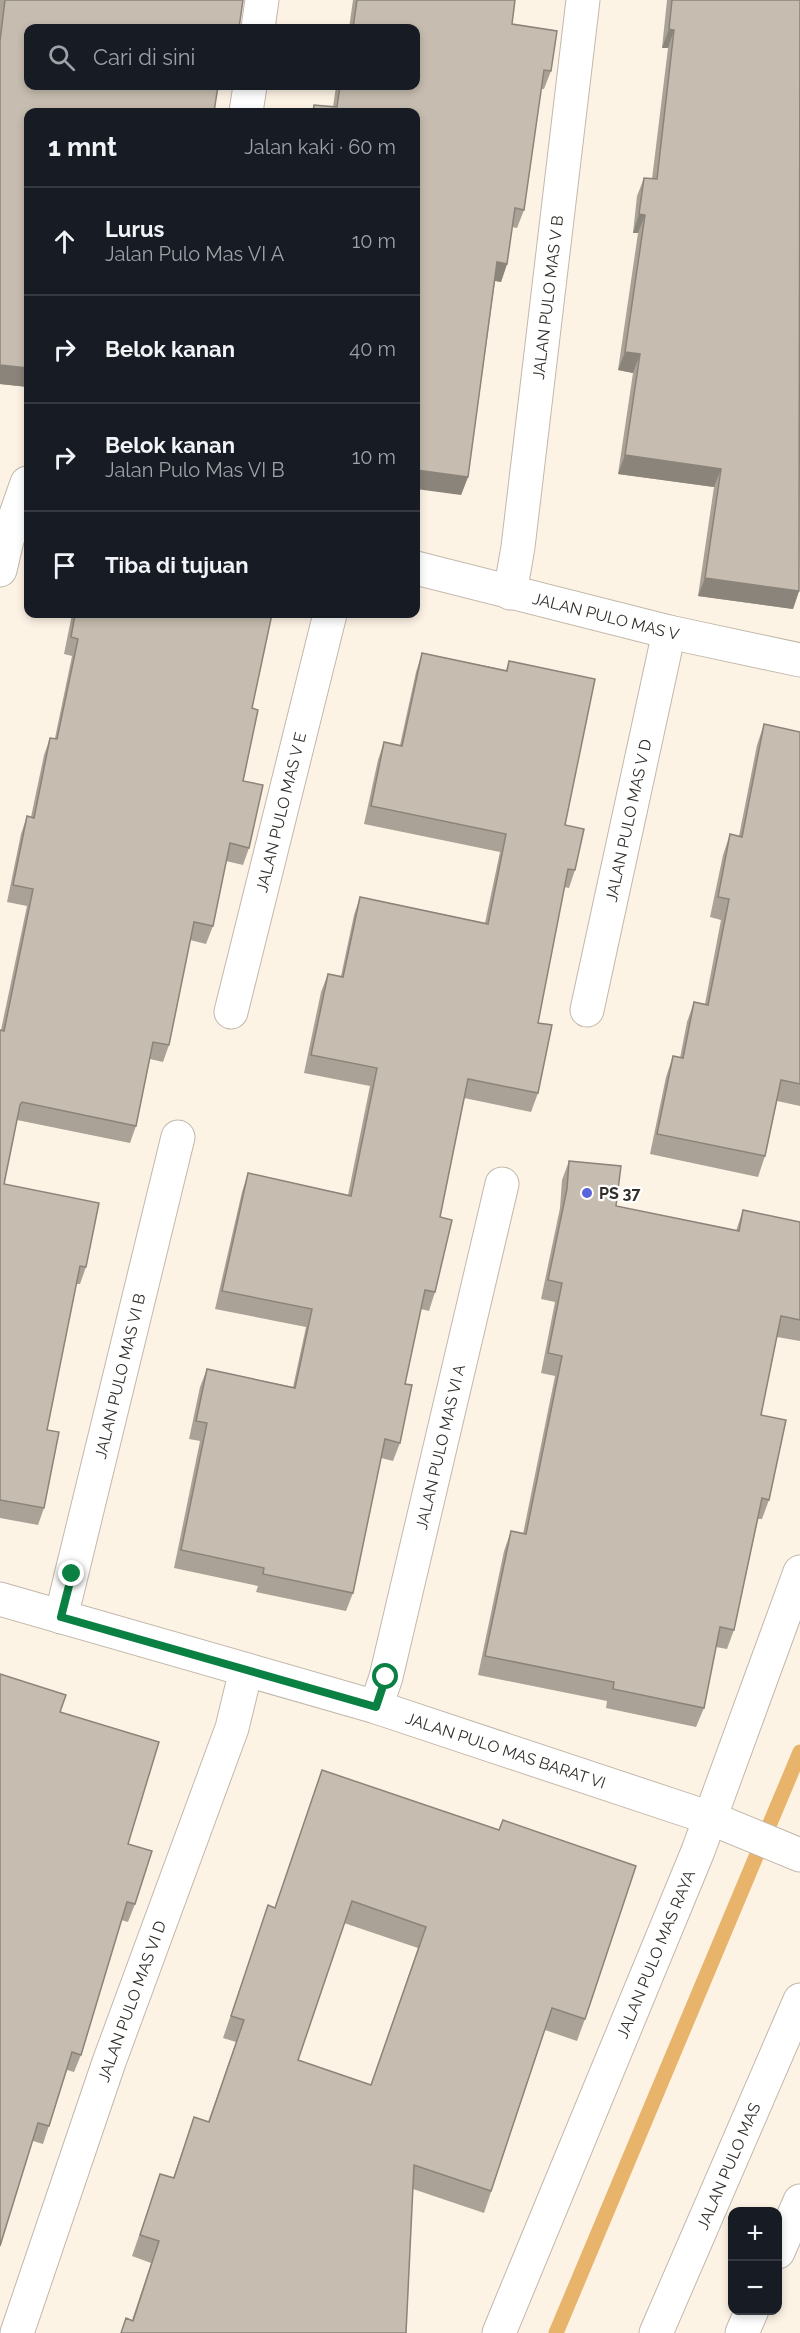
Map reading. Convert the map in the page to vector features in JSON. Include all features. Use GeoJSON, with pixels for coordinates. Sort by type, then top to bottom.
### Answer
{"type":"FeatureCollection","features":[{"type":"Feature","properties":{"kind":"street"},"geometry":{"type":"LineString","coordinates":[[259,24],[262,0]]}},
{"type":"Feature","properties":{"kind":"street","name":"JALAN PULO MAS V B"},"geometry":{"type":"LineString","coordinates":[[510,593],[518,547],[583,0]]}},
{"type":"Feature","properties":{"kind":"street"},"geometry":{"type":"LineString","coordinates":[[247,108],[249,90]]}},
{"type":"Feature","properties":{"kind":"street"},"geometry":{"type":"LineString","coordinates":[[0,570],[18,481]]}},
{"type":"Feature","properties":{"kind":"street","name":"JALAN PULO MAS V"},"geometry":{"type":"LineString","coordinates":[[420,569],[669,632],[800,660]]}},
{"type":"Feature","properties":{"kind":"street","name":"JALAN PULO MAS V E"},"geometry":{"type":"LineString","coordinates":[[231,1012],[329,618]]}},
{"type":"Feature","properties":{"kind":"street","name":"JALAN PULO MAS V D"},"geometry":{"type":"LineString","coordinates":[[587,1010],[669,632]]}},
{"type":"Feature","properties":{"kind":"street","name":"JALAN PULO MAS VI B"},"geometry":{"type":"LineString","coordinates":[[61,1617],[178,1137]]}},
{"type":"Feature","properties":{"kind":"street","name":"JALAN PULO MAS VI A"},"geometry":{"type":"LineString","coordinates":[[376,1707],[386,1677],[502,1184]]}},
{"type":"Feature","properties":{"kind":"street","name":"JALAN PULO MAS RAYA"},"geometry":{"type":"LineString","coordinates":[[499,2333],[694,1862],[800,1572]]}},
{"type":"Feature","properties":{"kind":"street","name":"JALAN PULO MAS BARAT VI"},"geometry":{"type":"LineString","coordinates":[[0,1599],[376,1707],[710,1818],[800,1855]]}},
{"type":"Feature","properties":{"kind":"street","name":"JALAN PULO MAS VI D"},"geometry":{"type":"LineString","coordinates":[[17,2333],[110,2062],[232,1728],[246,1670]]}},
{"type":"Feature","properties":{"kind":"street","name":"JALAN PULO MAS"},"geometry":{"type":"LineString","coordinates":[[656,2333],[800,2000]]}},
{"type":"Feature","properties":{"kind":"street"},"geometry":{"type":"LineString","coordinates":[[782,2241],[800,2201]]}},
{"type":"Feature","properties":{"kind":"street"},"geometry":{"type":"LineString","coordinates":[[742,2333],[750,2315]]}},
{"type":"Feature","properties":{"kind":"building"},"geometry":{"type":"Polygon","coordinates":[[[5,0],[243,0],[240,24],[24,24],[24,90],[217,90],[215,108],[24,108],[24,368],[0,365],[0,41],[5,0]]]}},
{"type":"Feature","properties":{"kind":"building"},"geometry":{"type":"Polygon","coordinates":[[[357,0],[515,0],[512,24],[557,31],[551,71],[544,70],[524,210],[515,208],[507,264],[497,262],[468,477],[420,471],[420,108],[314,108],[314,105],[337,107],[339,90],[420,90],[420,24],[354,24],[357,0]]]}},
{"type":"Feature","properties":{"kind":"building"},"geometry":{"type":"Polygon","coordinates":[[[672,0],[800,0],[799,591],[705,578],[721,469],[625,455],[640,354],[625,352],[645,215],[639,214],[644,178],[657,179],[674,30],[669,29],[672,0]]]}},
{"type":"Feature","properties":{"kind":"building"},"geometry":{"type":"Polygon","coordinates":[[[74,618],[271,618],[252,708],[258,710],[243,781],[263,785],[249,848],[230,843],[213,926],[194,922],[169,1045],[153,1042],[136,1126],[22,1102],[20,1105],[4,1184],[99,1203],[86,1267],[80,1266],[47,1430],[59,1432],[44,1508],[0,1500],[0,1030],[4,1031],[33,889],[13,885],[27,816],[34,818],[50,738],[57,739],[78,639],[71,637],[74,618]]]}},
{"type":"Feature","properties":{"kind":"building"},"geometry":{"type":"Polygon","coordinates":[[[422,653],[507,671],[509,661],[595,679],[565,825],[584,829],[575,870],[568,869],[538,1023],[552,1025],[538,1093],[468,1079],[440,1217],[452,1220],[435,1292],[425,1290],[405,1384],[412,1385],[400,1443],[385,1439],[353,1593],[263,1574],[264,1568],[181,1550],[207,1423],[196,1421],[207,1369],[295,1388],[312,1309],[222,1291],[248,1173],[351,1196],[377,1068],[311,1055],[328,974],[343,977],[360,897],[488,924],[506,834],[371,806],[384,742],[402,746],[422,653]]]}},
{"type":"Feature","properties":{"kind":"building"},"geometry":{"type":"Polygon","coordinates":[[[764,724],[800,732],[800,1084],[781,1080],[765,1156],[657,1134],[673,1056],[683,1058],[694,1002],[708,1005],[729,899],[718,897],[730,834],[742,837],[764,724]]]}},
{"type":"Feature","properties":{"kind":"building"},"geometry":{"type":"Polygon","coordinates":[[[569,1161],[621,1166],[616,1206],[739,1231],[743,1210],[800,1222],[800,1320],[781,1316],[761,1415],[786,1420],[769,1500],[762,1498],[734,1630],[720,1627],[704,1708],[613,1689],[614,1682],[485,1656],[511,1531],[526,1534],[562,1356],[548,1353],[562,1283],[548,1280],[567,1189],[569,1161]]]}},
{"type":"Feature","properties":{"kind":"building"},"geometry":{"type":"Polygon","coordinates":[[[0,1674],[66,1695],[60,1712],[159,1742],[128,1844],[152,1851],[135,1904],[127,1902],[81,2055],[72,2052],[49,2126],[38,2123],[0,2246],[0,1674]]]}},
{"type":"Feature","properties":{"kind":"building"},"geometry":{"type":"Polygon","coordinates":[[[322,1770],[499,1830],[503,1820],[636,1866],[585,2019],[552,2008],[491,2191],[414,2165],[406,2333],[121,2333],[126,2318],[133,2321],[159,2241],[140,2235],[160,2174],[174,2178],[194,2117],[209,2122],[244,2020],[231,2016],[268,1905],[275,1908],[322,1770]],[[352,1901],[298,2060],[371,2085],[426,1927],[352,1901]]]}},
{"type":"Feature","properties":{"kind":"waterway"},"geometry":{"type":"LineString","coordinates":[[556,2333],[800,1752]]}},
{"type":"Feature","properties":{"kind":"place","name":"PS 37"},"geometry":{"type":"Point","coordinates":[587,1193]}},
{"type":"Feature","properties":{"kind":"route"},"geometry":{"type":"LineString","coordinates":[[72,1574],[61,1617],[376,1707],[386,1677]]}}]}
